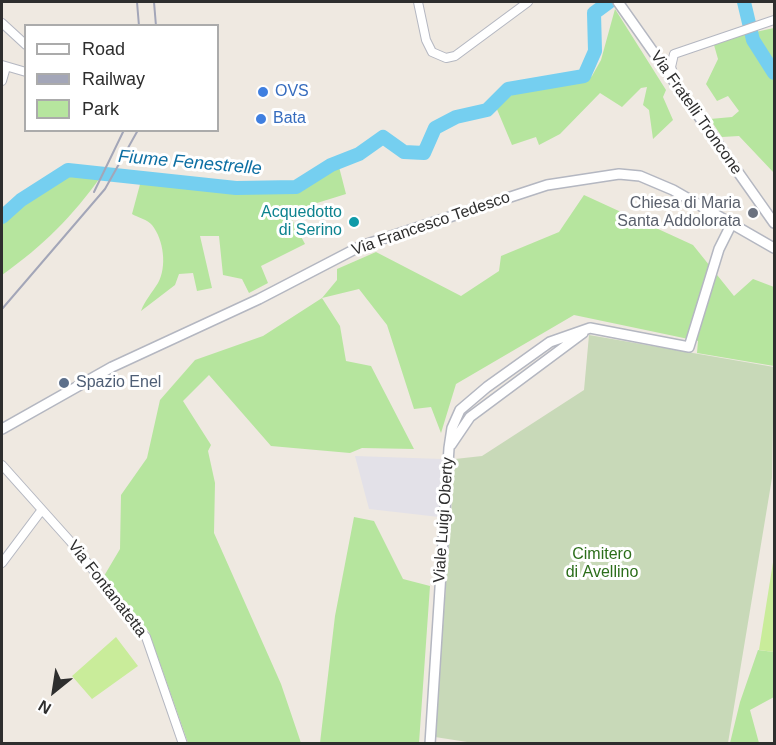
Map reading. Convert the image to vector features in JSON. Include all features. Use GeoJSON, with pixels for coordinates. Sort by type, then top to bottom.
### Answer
{"type":"FeatureCollection","features":[{"type":"Feature","properties":{"kind":"street"},"geometry":{"type":"LineString","coordinates":[[418,2],[432,52],[446,58],[455,56],[528,2]]}},
{"type":"Feature","properties":{"kind":"street","name":"Via Fratelli Troncone"},"geometry":{"type":"LineString","coordinates":[[618,2],[774,223]]}},
{"type":"Feature","properties":{"kind":"street"},"geometry":{"type":"LineString","coordinates":[[675,82],[671,67],[675,54],[774,20]]}},
{"type":"Feature","properties":{"kind":"street"},"geometry":{"type":"LineString","coordinates":[[2,23],[24,43]]}},
{"type":"Feature","properties":{"kind":"street"},"geometry":{"type":"LineString","coordinates":[[2,81],[4,66],[24,71]]}},
{"type":"Feature","properties":{"kind":"street","name":"Via Francesco Tedesco"},"geometry":{"type":"LineString","coordinates":[[2,429],[112,367],[259,299],[360,246],[548,185],[619,174],[640,176],[673,190],[774,248]]}},
{"type":"Feature","properties":{"kind":"street","name":"Viale Luigi Oberty"},"geometry":{"type":"LineString","coordinates":[[430,744],[449,448],[455,418],[460,410],[487,387],[550,342],[590,328],[690,347],[719,249],[732,223]]}},
{"type":"Feature","properties":{"kind":"street","name":"Via Fontanatetta"},"geometry":{"type":"LineString","coordinates":[[2,465],[70,541],[146,637],[183,744]]}},
{"type":"Feature","properties":{"kind":"street"},"geometry":{"type":"LineString","coordinates":[[2,563],[40,510]]}},
{"type":"Feature","properties":{"kind":"shaded area"},"geometry":{"type":"Polygon","coordinates":[[[355,456],[442,459],[439,517],[369,509],[355,456]]]}},
{"type":"Feature","properties":{"kind":"green space"},"geometry":{"type":"Polygon","coordinates":[[[615,9],[666,90],[663,97],[673,120],[653,139],[649,110],[643,105],[647,87],[641,88],[622,107],[600,93],[560,134],[539,145],[536,137],[512,145],[496,107],[518,90],[583,82],[592,76],[601,60],[615,9]]]}},
{"type":"Feature","properties":{"kind":"green space"},"geometry":{"type":"Polygon","coordinates":[[[774,28],[774,173],[739,136],[722,137],[710,119],[732,117],[739,111],[728,96],[717,101],[706,84],[718,59],[714,45],[732,37],[774,28]]]}},
{"type":"Feature","properties":{"kind":"green space"},"geometry":{"type":"Polygon","coordinates":[[[338,163],[346,194],[288,212],[305,244],[261,266],[268,283],[249,293],[242,279],[223,275],[219,236],[200,236],[212,288],[197,291],[193,273],[179,274],[175,285],[141,311],[158,283],[163,269],[162,246],[156,231],[150,223],[132,214],[142,177],[236,188],[296,187],[338,163]]]}},
{"type":"Feature","properties":{"kind":"green space"},"geometry":{"type":"Polygon","coordinates":[[[68,173],[102,175],[80,204],[56,229],[31,253],[2,275],[2,219],[68,173]]]}},
{"type":"Feature","properties":{"kind":"green space"},"geometry":{"type":"Polygon","coordinates":[[[584,195],[693,245],[734,296],[753,279],[774,287],[774,366],[697,353],[698,341],[574,315],[456,384],[441,433],[431,407],[414,409],[387,325],[359,289],[322,298],[337,280],[337,269],[376,252],[461,296],[499,271],[501,256],[559,232],[584,195]]]}},
{"type":"Feature","properties":{"kind":"green space"},"geometry":{"type":"Polygon","coordinates":[[[322,298],[340,326],[346,361],[371,366],[414,449],[362,448],[350,453],[271,446],[209,375],[183,401],[211,445],[208,451],[215,483],[214,533],[281,684],[301,743],[188,743],[149,632],[104,576],[120,549],[121,495],[147,458],[160,400],[195,360],[263,336],[322,298]]]}},
{"type":"Feature","properties":{"kind":"green space","name":"Cimitero di Avellino"},"geometry":{"type":"Polygon","coordinates":[[[589,335],[774,367],[772,478],[728,743],[480,744],[435,737],[455,459],[482,456],[584,390],[589,335]]]}},
{"type":"Feature","properties":{"kind":"green space"},"geometry":{"type":"Polygon","coordinates":[[[354,517],[374,521],[403,579],[430,586],[419,743],[320,743],[335,616],[354,517]]]}},
{"type":"Feature","properties":{"kind":"green space"},"geometry":{"type":"Polygon","coordinates":[[[774,556],[774,652],[759,650],[774,556]]]}},
{"type":"Feature","properties":{"kind":"green space"},"geometry":{"type":"Polygon","coordinates":[[[116,637],[138,666],[92,699],[72,676],[116,637]]]}},
{"type":"Feature","properties":{"kind":"green space"},"geometry":{"type":"Polygon","coordinates":[[[758,650],[774,652],[774,697],[750,710],[759,743],[730,743],[740,702],[758,650]]]}},
{"type":"Feature","properties":{"kind":"waterway","name":"Fiume Fenestrelle"},"geometry":{"type":"LineString","coordinates":[[2,217],[21,200],[68,170],[236,188],[296,187],[331,165],[359,154],[383,137],[404,152],[424,153],[435,128],[456,117],[487,110],[508,89],[584,76],[595,51],[594,13],[609,2]]}},
{"type":"Feature","properties":{"kind":"waterway","name":"Fiume Fenestrelle"},"geometry":{"type":"LineString","coordinates":[[744,2],[753,40],[774,73]]}},
{"type":"Feature","properties":{"kind":"railway"},"geometry":{"type":"LineString","coordinates":[[137,2],[139,24]]}},
{"type":"Feature","properties":{"kind":"railway"},"geometry":{"type":"LineString","coordinates":[[154,2],[156,24]]}},
{"type":"Feature","properties":{"kind":"railway"},"geometry":{"type":"LineString","coordinates":[[94,192],[123,132]]}},
{"type":"Feature","properties":{"kind":"railway"},"geometry":{"type":"LineString","coordinates":[[2,309],[105,189],[137,132]]}},
{"type":"Feature","properties":{"kind":"place","name":"OVS"},"geometry":{"type":"Point","coordinates":[263,92]}},
{"type":"Feature","properties":{"kind":"place","name":"Bata"},"geometry":{"type":"Point","coordinates":[261,119]}},
{"type":"Feature","properties":{"kind":"place","name":"Chiesa di Maria Santa Addolorata"},"geometry":{"type":"Point","coordinates":[753,213]}},
{"type":"Feature","properties":{"kind":"place","name":"Acquedotto di Serino"},"geometry":{"type":"Point","coordinates":[354,222]}},
{"type":"Feature","properties":{"kind":"place","name":"Spazio Enel"},"geometry":{"type":"Point","coordinates":[64,383]}}]}
